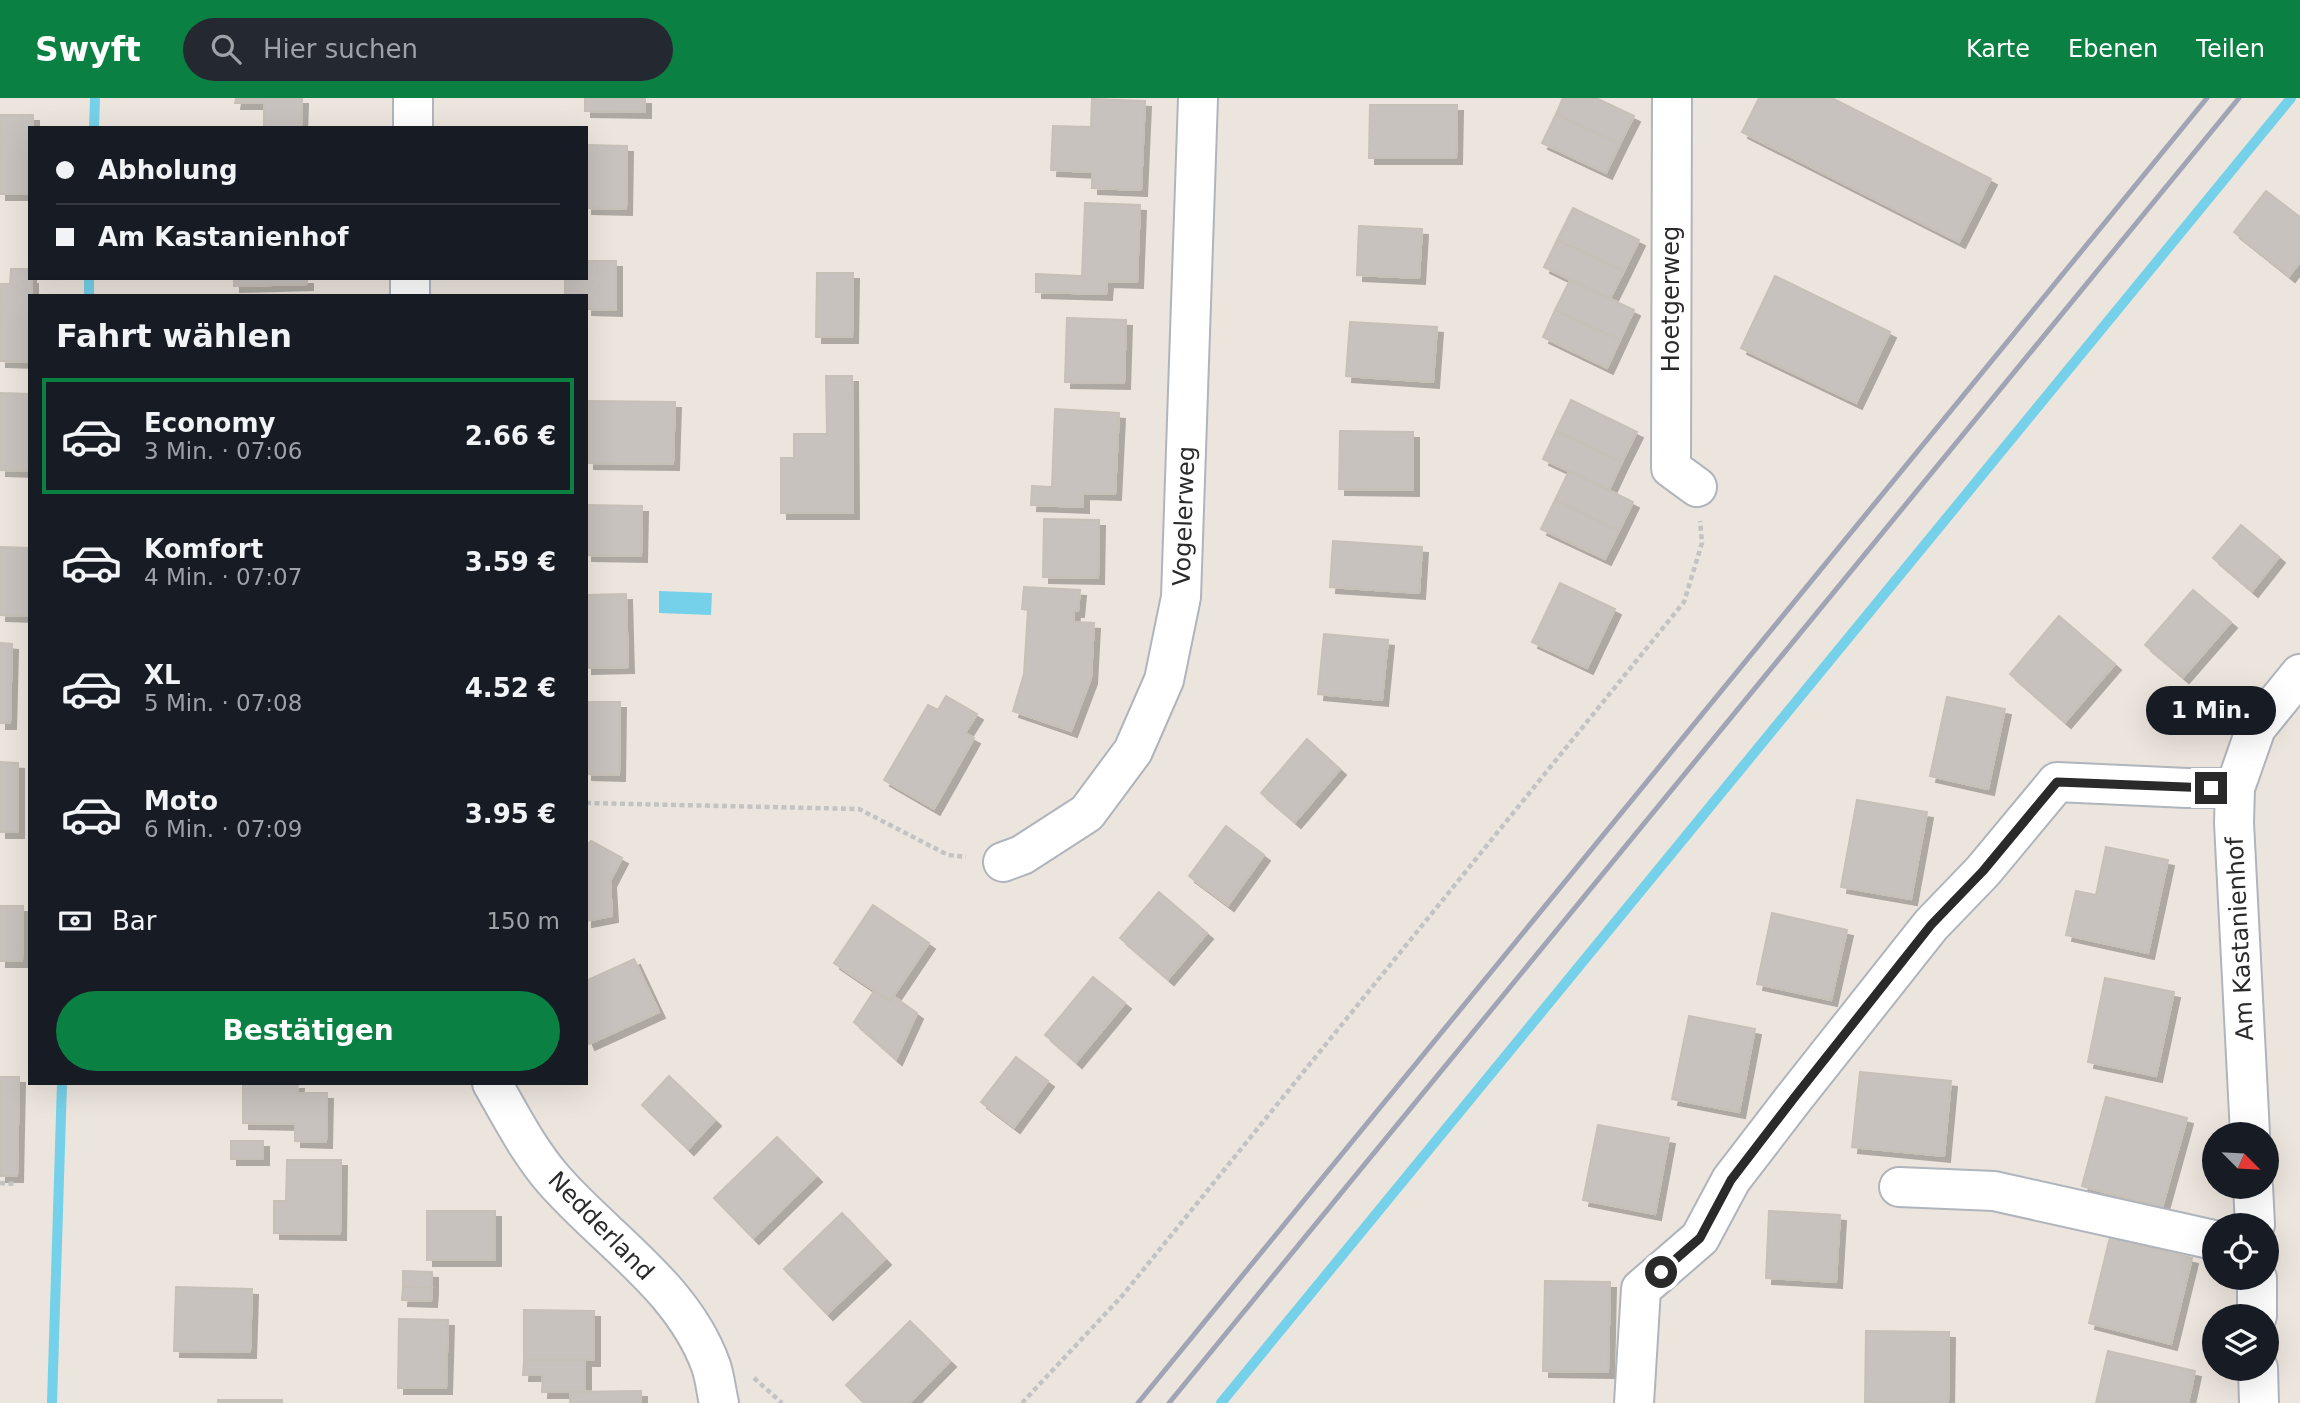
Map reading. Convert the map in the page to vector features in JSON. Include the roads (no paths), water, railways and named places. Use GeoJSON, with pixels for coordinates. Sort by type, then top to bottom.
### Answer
{"type":"FeatureCollection","features":[{"type":"Feature","properties":{"kind":"street"},"geometry":{"type":"LineString","coordinates":[[412,126],[413,98]]}},
{"type":"Feature","properties":{"kind":"street","name":"Vogelerweg"},"geometry":{"type":"LineString","coordinates":[[1003,862],[1021,855],[1087,813],[1133,751],[1164,681],[1181,597],[1198,98]]}},
{"type":"Feature","properties":{"kind":"street","name":"Hoetgerweg"},"geometry":{"type":"LineString","coordinates":[[1672,98],[1671,468],[1697,487]]}},
{"type":"Feature","properties":{"kind":"street","name":"Am Kastanienhof"},"geometry":{"type":"LineString","coordinates":[[2249,1122],[2234,823],[2235,788],[2256,728],[2300,674]]}},
{"type":"Feature","properties":{"kind":"street"},"geometry":{"type":"LineString","coordinates":[[1634,1403],[1641,1289],[1700,1238],[1731,1180],[1803,1088],[1931,925],[1983,871],[2057,782],[2235,788]]}},
{"type":"Feature","properties":{"kind":"street","name":"Nedderland"},"geometry":{"type":"LineString","coordinates":[[493,1085],[525,1142],[553,1179],[666,1292],[692,1329],[711,1366],[719,1403]]}},
{"type":"Feature","properties":{"kind":"street"},"geometry":{"type":"LineString","coordinates":[[1899,1187],[1994,1191],[2202,1237]]}},
{"type":"Feature","properties":{"kind":"street"},"geometry":{"type":"LineString","coordinates":[[2259,1381],[2259,1403]]}},
{"type":"Feature","properties":{"kind":"water"},"geometry":{"type":"Polygon","coordinates":[[[659,591],[712,593],[711,615],[659,613],[659,591]]]}},
{"type":"Feature","properties":{"kind":"waterway"},"geometry":{"type":"LineString","coordinates":[[94,126],[95,98]]}},
{"type":"Feature","properties":{"kind":"waterway"},"geometry":{"type":"LineString","coordinates":[[1221,1403],[2291,98]]}},
{"type":"Feature","properties":{"kind":"waterway"},"geometry":{"type":"LineString","coordinates":[[89,280],[89,294]]}},
{"type":"Feature","properties":{"kind":"waterway"},"geometry":{"type":"LineString","coordinates":[[52,1403],[62,1085]]}},
{"type":"Feature","properties":{"kind":"railway"},"geometry":{"type":"LineString","coordinates":[[1138,1403],[2207,98]]}},
{"type":"Feature","properties":{"kind":"railway"},"geometry":{"type":"LineString","coordinates":[[1169,1403],[2239,98]]}}]}
